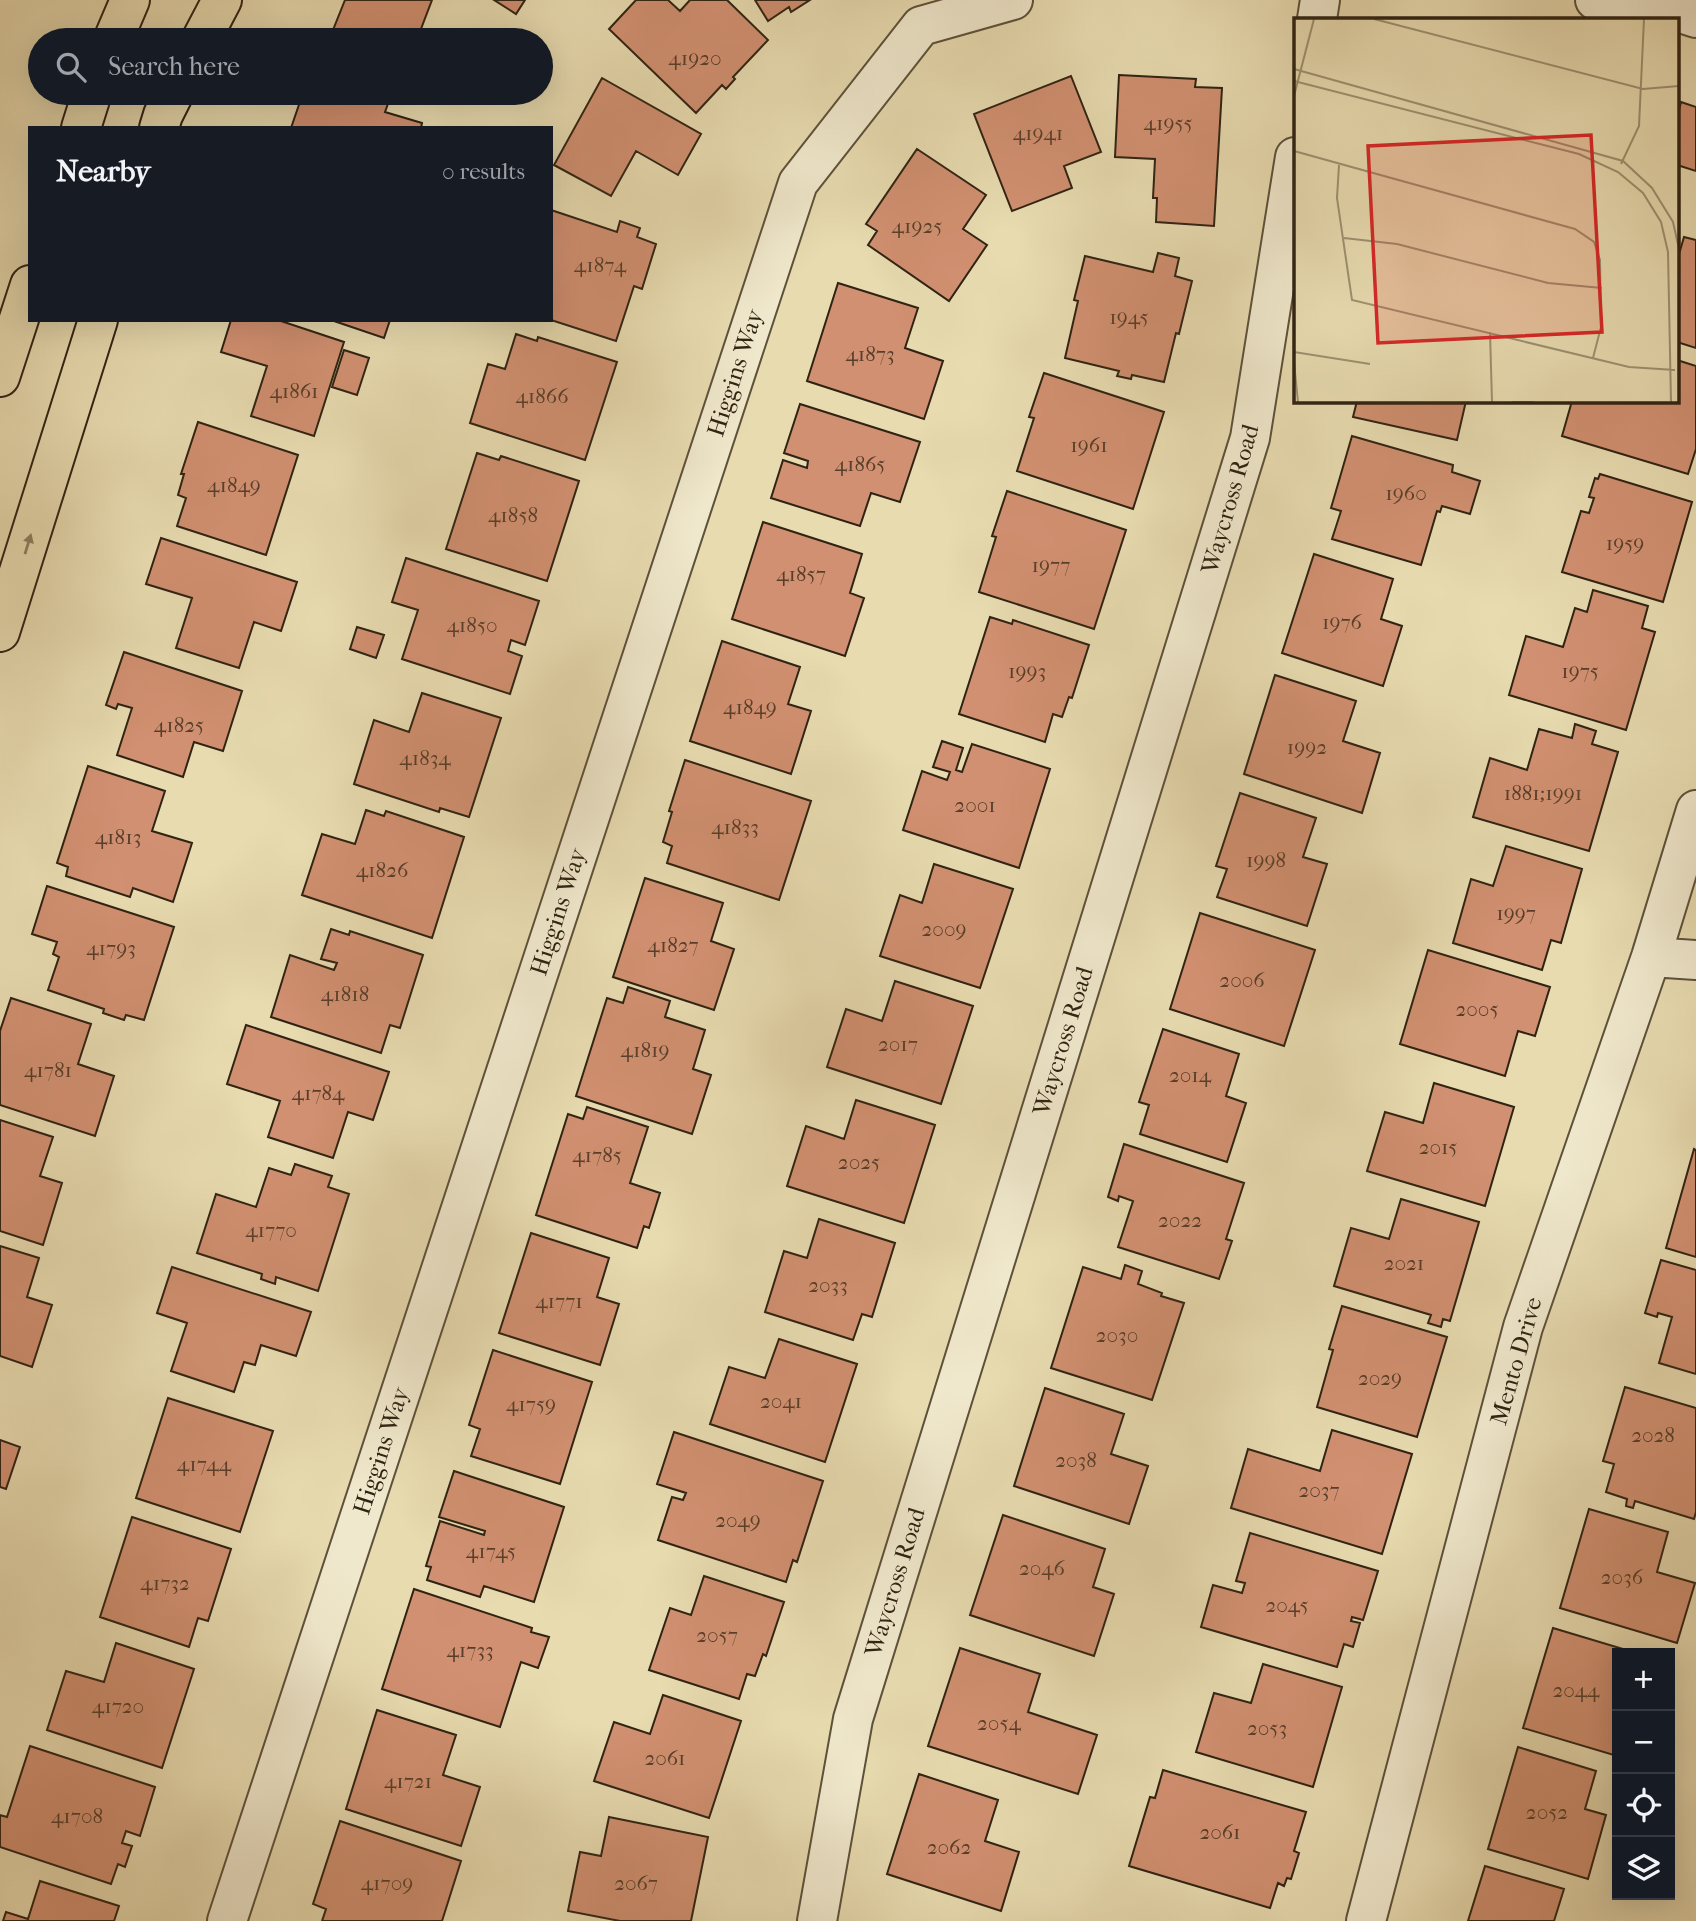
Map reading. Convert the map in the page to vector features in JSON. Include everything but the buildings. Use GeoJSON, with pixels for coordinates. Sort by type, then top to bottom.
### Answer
{"type":"FeatureCollection","features":[{"type":"Feature","properties":{"kind":"main road"},"geometry":{"type":"LineString","coordinates":[[118,28],[130,0]]}},
{"type":"Feature","properties":{"kind":"main road"},"geometry":{"type":"LineString","coordinates":[[207,28],[222,0]]}},
{"type":"Feature","properties":{"kind":"main road"},"geometry":{"type":"LineString","coordinates":[[82,126],[88,105]]}},
{"type":"Feature","properties":{"kind":"main road"},"geometry":{"type":"LineString","coordinates":[[160,126],[168,105]]}},
{"type":"Feature","properties":{"kind":"main road"},"geometry":{"type":"LineString","coordinates":[[0,377],[28,291]]}},
{"type":"Feature","properties":{"kind":"main road"},"geometry":{"type":"LineString","coordinates":[[0,632],[97,322]]}},
{"type":"Feature","properties":{"kind":"street","name":"Higgins Way"},"geometry":{"type":"LineString","coordinates":[[227,1921],[798,183],[921,26],[1013,0]]}},
{"type":"Feature","properties":{"kind":"street"},"geometry":{"type":"LineString","coordinates":[[1317,18],[1320,0]]}},
{"type":"Feature","properties":{"kind":"street"},"geometry":{"type":"LineString","coordinates":[[1595,0],[1658,6],[1696,18]]}},
{"type":"Feature","properties":{"kind":"street","name":"Waycross Road"},"geometry":{"type":"LineString","coordinates":[[817,1921],[853,1719],[1250,438],[1294,163]]}},
{"type":"Feature","properties":{"kind":"street","name":"Mento Drive"},"geometry":{"type":"LineString","coordinates":[[1366,1921],[1523,1327],[1651,957],[1696,810]]}},
{"type":"Feature","properties":{"kind":"street"},"geometry":{"type":"LineString","coordinates":[[1651,957],[1696,960]]}}]}
